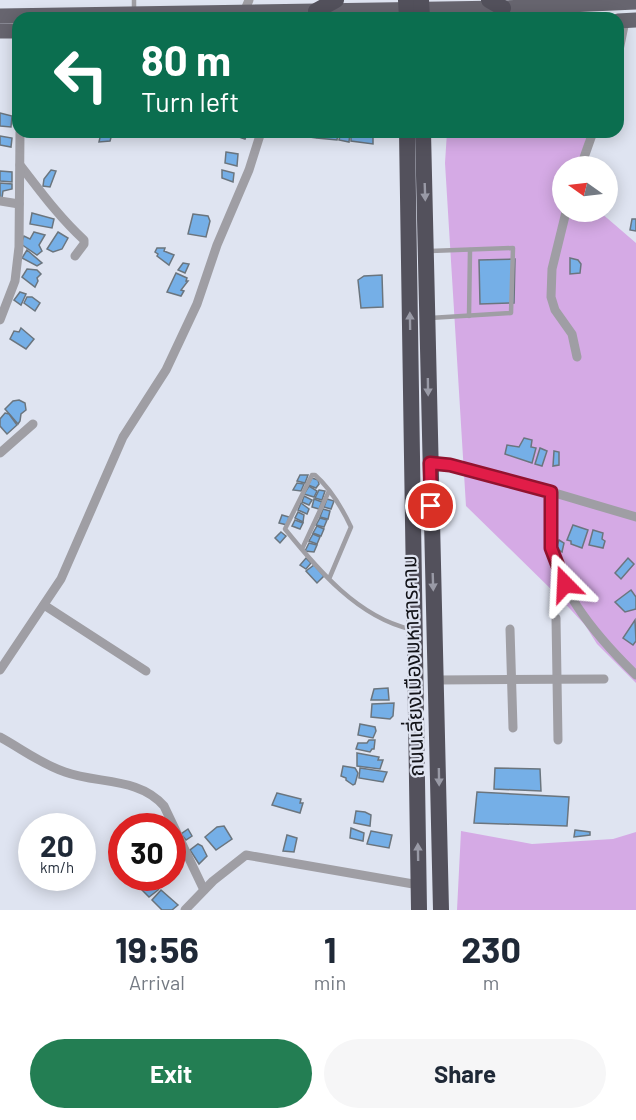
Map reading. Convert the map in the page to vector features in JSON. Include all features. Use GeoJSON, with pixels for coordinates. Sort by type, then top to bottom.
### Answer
{"type":"FeatureCollection","features":[{"type":"Feature","properties":{"kind":"highway"},"geometry":{"type":"LineString","coordinates":[[316,11],[336,0]]}},
{"type":"Feature","properties":{"kind":"highway","name":"ถนนเลี่ยงเมืองมหาสารคาม"},"geometry":{"type":"LineString","coordinates":[[415,138],[426,251],[441,910]]}},
{"type":"Feature","properties":{"kind":"highway","name":"ถนนเลี่ยงเมืองมหาสารคาม"},"geometry":{"type":"LineString","coordinates":[[415,138],[419,910]]}},
{"type":"Feature","properties":{"kind":"main road"},"geometry":{"type":"LineString","coordinates":[[108,12],[134,7],[265,6],[316,11],[414,9],[496,4],[636,2]]}},
{"type":"Feature","properties":{"kind":"street"},"geometry":{"type":"LineString","coordinates":[[0,320],[15,280],[19,247],[20,138]]}},
{"type":"Feature","properties":{"kind":"street"},"geometry":{"type":"LineString","coordinates":[[0,670],[62,579],[123,437],[166,370],[197,304],[217,245],[249,170],[259,138]]}},
{"type":"Feature","properties":{"kind":"street"},"geometry":{"type":"LineString","coordinates":[[585,156],[591,138]]}},
{"type":"Feature","properties":{"kind":"street"},"geometry":{"type":"LineString","coordinates":[[20,165],[50,206],[68,227],[84,240],[84,244],[75,256]]}},
{"type":"Feature","properties":{"kind":"street"},"geometry":{"type":"LineString","coordinates":[[0,201],[19,204]]}},
{"type":"Feature","properties":{"kind":"street"},"geometry":{"type":"LineString","coordinates":[[564,222],[552,269],[551,297],[555,310],[572,334],[577,357]]}},
{"type":"Feature","properties":{"kind":"street"},"geometry":{"type":"LineString","coordinates":[[0,453],[33,424]]}},
{"type":"Feature","properties":{"kind":"street"},"geometry":{"type":"LineString","coordinates":[[430,463],[461,468],[636,517]]}},
{"type":"Feature","properties":{"kind":"street"},"geometry":{"type":"LineString","coordinates":[[551,492],[551,548],[570,596],[603,642],[636,675]]}},
{"type":"Feature","properties":{"kind":"street"},"geometry":{"type":"LineString","coordinates":[[44,605],[146,671]]}},
{"type":"Feature","properties":{"kind":"street"},"geometry":{"type":"LineString","coordinates":[[556,618],[558,740]]}},
{"type":"Feature","properties":{"kind":"street"},"geometry":{"type":"LineString","coordinates":[[510,629],[513,728]]}},
{"type":"Feature","properties":{"kind":"street"},"geometry":{"type":"LineString","coordinates":[[436,680],[604,679]]}},
{"type":"Feature","properties":{"kind":"street"},"geometry":{"type":"LineString","coordinates":[[0,737],[35,759],[65,772],[136,786],[156,796],[164,806],[204,890]]}},
{"type":"Feature","properties":{"kind":"street"},"geometry":{"type":"LineString","coordinates":[[185,910],[204,890],[246,855],[419,885]]}},
{"type":"Feature","properties":{"kind":"lane"},"geometry":{"type":"LineString","coordinates":[[426,251],[513,248],[511,313],[427,318]]}},
{"type":"Feature","properties":{"kind":"lane"},"geometry":{"type":"LineString","coordinates":[[469,316],[470,250]]}},
{"type":"Feature","properties":{"kind":"lane"},"geometry":{"type":"LineString","coordinates":[[329,579],[351,527],[343,510],[329,490],[315,475],[312,475],[285,529],[329,579],[376,618],[416,631]]}},
{"type":"Feature","properties":{"kind":"lane"},"geometry":{"type":"LineString","coordinates":[[302,549],[329,490]]}},
{"type":"Feature","properties":{"kind":"shaded area"},"geometry":{"type":"Polygon","coordinates":[[[447,138],[586,138],[581,156],[552,156],[552,222],[612,222],[636,243],[636,683],[597,644],[585,625],[558,596],[466,506],[445,163],[447,138]]]}},
{"type":"Feature","properties":{"kind":"shaded area"},"geometry":{"type":"Polygon","coordinates":[[[461,831],[532,844],[613,839],[636,832],[636,910],[457,910],[461,831]]]}},
{"type":"Feature","properties":{"kind":"building"},"geometry":{"type":"Polygon","coordinates":[[[0,113],[12,116],[11,127],[0,126],[0,113]]]}},
{"type":"Feature","properties":{"kind":"building"},"geometry":{"type":"Polygon","coordinates":[[[0,136],[12,138],[11,147],[0,145],[0,136]]]}},
{"type":"Feature","properties":{"kind":"building"},"geometry":{"type":"Polygon","coordinates":[[[100,138],[111,138],[110,141],[99,142],[100,138]]]}},
{"type":"Feature","properties":{"kind":"building"},"geometry":{"type":"Polygon","coordinates":[[[340,138],[349,138],[349,142],[339,140],[340,138]]]}},
{"type":"Feature","properties":{"kind":"building"},"geometry":{"type":"Polygon","coordinates":[[[351,138],[373,138],[373,144],[351,141],[351,138]]]}},
{"type":"Feature","properties":{"kind":"building"},"geometry":{"type":"Polygon","coordinates":[[[226,152],[238,154],[237,166],[225,163],[226,152]]]}},
{"type":"Feature","properties":{"kind":"building"},"geometry":{"type":"Polygon","coordinates":[[[51,170],[56,171],[50,187],[43,186],[44,179],[51,170]]]}},
{"type":"Feature","properties":{"kind":"building"},"geometry":{"type":"Polygon","coordinates":[[[222,170],[234,173],[233,182],[222,178],[222,170]]]}},
{"type":"Feature","properties":{"kind":"building"},"geometry":{"type":"Polygon","coordinates":[[[0,171],[12,172],[12,182],[0,181],[0,171]]]}},
{"type":"Feature","properties":{"kind":"building"},"geometry":{"type":"Polygon","coordinates":[[[0,183],[12,184],[12,189],[3,191],[2,198],[0,198],[0,183]]]}},
{"type":"Feature","properties":{"kind":"building"},"geometry":{"type":"Polygon","coordinates":[[[32,213],[54,219],[52,228],[30,224],[32,213]]]}},
{"type":"Feature","properties":{"kind":"building"},"geometry":{"type":"Polygon","coordinates":[[[193,214],[208,216],[210,221],[206,237],[188,234],[193,214]]]}},
{"type":"Feature","properties":{"kind":"building"},"geometry":{"type":"Polygon","coordinates":[[[632,219],[636,219],[636,231],[630,230],[632,219]]]}},
{"type":"Feature","properties":{"kind":"building"},"geometry":{"type":"Polygon","coordinates":[[[34,232],[45,235],[39,245],[42,251],[37,255],[21,244],[24,236],[30,239],[34,232]]]}},
{"type":"Feature","properties":{"kind":"building"},"geometry":{"type":"Polygon","coordinates":[[[58,232],[68,238],[62,249],[53,252],[47,249],[58,232]]]}},
{"type":"Feature","properties":{"kind":"building"},"geometry":{"type":"Polygon","coordinates":[[[157,248],[165,248],[164,251],[174,255],[169,265],[157,256],[155,252],[157,248]]]}},
{"type":"Feature","properties":{"kind":"building"},"geometry":{"type":"Polygon","coordinates":[[[27,250],[42,263],[37,266],[22,258],[27,250]]]}},
{"type":"Feature","properties":{"kind":"building"},"geometry":{"type":"Polygon","coordinates":[[[570,258],[578,260],[581,264],[580,273],[570,274],[570,258]]]}},
{"type":"Feature","properties":{"kind":"building"},"geometry":{"type":"Polygon","coordinates":[[[515,259],[514,303],[480,304],[479,260],[515,259]]]}},
{"type":"Feature","properties":{"kind":"building"},"geometry":{"type":"Polygon","coordinates":[[[183,263],[189,264],[185,273],[178,270],[183,263]]]}},
{"type":"Feature","properties":{"kind":"building"},"geometry":{"type":"Polygon","coordinates":[[[27,269],[37,270],[41,274],[37,278],[35,287],[22,277],[27,269]]]}},
{"type":"Feature","properties":{"kind":"building"},"geometry":{"type":"Polygon","coordinates":[[[176,273],[187,278],[186,281],[188,281],[181,290],[184,291],[181,296],[167,292],[176,273]]]}},
{"type":"Feature","properties":{"kind":"building"},"geometry":{"type":"Polygon","coordinates":[[[382,275],[383,307],[361,308],[358,280],[364,276],[382,275]]]}},
{"type":"Feature","properties":{"kind":"building"},"geometry":{"type":"Polygon","coordinates":[[[20,292],[26,294],[21,305],[14,300],[20,292]]]}},
{"type":"Feature","properties":{"kind":"building"},"geometry":{"type":"Polygon","coordinates":[[[27,297],[32,297],[40,303],[35,311],[24,303],[27,297]]]}},
{"type":"Feature","properties":{"kind":"building"},"geometry":{"type":"Polygon","coordinates":[[[21,328],[34,339],[26,349],[10,339],[14,331],[19,332],[21,328]]]}},
{"type":"Feature","properties":{"kind":"building"},"geometry":{"type":"Polygon","coordinates":[[[19,400],[25,403],[26,410],[21,414],[18,424],[5,409],[13,401],[19,400]]]}},
{"type":"Feature","properties":{"kind":"building"},"geometry":{"type":"Polygon","coordinates":[[[5,413],[9,414],[17,425],[7,434],[0,426],[0,419],[5,413]]]}},
{"type":"Feature","properties":{"kind":"building"},"geometry":{"type":"Polygon","coordinates":[[[524,438],[532,440],[531,447],[536,448],[532,463],[505,454],[507,445],[519,447],[524,438]]]}},
{"type":"Feature","properties":{"kind":"building"},"geometry":{"type":"Polygon","coordinates":[[[540,448],[547,451],[542,466],[535,464],[540,448]]]}},
{"type":"Feature","properties":{"kind":"building"},"geometry":{"type":"Polygon","coordinates":[[[554,451],[559,452],[559,465],[553,466],[554,451]]]}},
{"type":"Feature","properties":{"kind":"building"},"geometry":{"type":"Polygon","coordinates":[[[300,475],[308,475],[305,483],[297,481],[300,475]]]}},
{"type":"Feature","properties":{"kind":"building"},"geometry":{"type":"Polygon","coordinates":[[[312,478],[318,480],[319,484],[316,488],[308,485],[312,478]]]}},
{"type":"Feature","properties":{"kind":"building"},"geometry":{"type":"Polygon","coordinates":[[[297,483],[304,484],[301,491],[293,490],[297,483]]]}},
{"type":"Feature","properties":{"kind":"building"},"geometry":{"type":"Polygon","coordinates":[[[309,486],[317,491],[314,497],[304,494],[309,486]]]}},
{"type":"Feature","properties":{"kind":"building"},"geometry":{"type":"Polygon","coordinates":[[[319,490],[325,491],[322,500],[315,498],[319,490]]]}},
{"type":"Feature","properties":{"kind":"building"},"geometry":{"type":"Polygon","coordinates":[[[304,496],[312,500],[309,505],[302,502],[304,496]]]}},
{"type":"Feature","properties":{"kind":"building"},"geometry":{"type":"Polygon","coordinates":[[[314,499],[322,502],[319,509],[312,507],[314,499]]]}},
{"type":"Feature","properties":{"kind":"building"},"geometry":{"type":"Polygon","coordinates":[[[327,499],[334,501],[331,509],[324,507],[327,499]]]}},
{"type":"Feature","properties":{"kind":"building"},"geometry":{"type":"Polygon","coordinates":[[[301,503],[309,509],[307,514],[298,510],[301,503]]]}},
{"type":"Feature","properties":{"kind":"building"},"geometry":{"type":"Polygon","coordinates":[[[323,509],[330,511],[328,519],[320,517],[323,509]]]}},
{"type":"Feature","properties":{"kind":"building"},"geometry":{"type":"Polygon","coordinates":[[[298,512],[304,515],[303,522],[295,518],[298,512]]]}},
{"type":"Feature","properties":{"kind":"building"},"geometry":{"type":"Polygon","coordinates":[[[282,515],[289,517],[287,525],[279,523],[282,515]]]}},
{"type":"Feature","properties":{"kind":"building"},"geometry":{"type":"Polygon","coordinates":[[[320,518],[327,520],[324,527],[316,525],[320,518]]]}},
{"type":"Feature","properties":{"kind":"building"},"geometry":{"type":"Polygon","coordinates":[[[295,520],[303,523],[300,529],[292,526],[295,520]]]}},
{"type":"Feature","properties":{"kind":"building"},"geometry":{"type":"Polygon","coordinates":[[[573,525],[588,530],[582,548],[567,540],[573,525]]]}},
{"type":"Feature","properties":{"kind":"building"},"geometry":{"type":"Polygon","coordinates":[[[317,526],[324,529],[321,536],[313,533],[317,526]]]}},
{"type":"Feature","properties":{"kind":"building"},"geometry":{"type":"Polygon","coordinates":[[[593,530],[603,533],[602,539],[605,541],[603,548],[589,545],[593,530]]]}},
{"type":"Feature","properties":{"kind":"building"},"geometry":{"type":"Polygon","coordinates":[[[281,532],[286,536],[280,543],[275,538],[281,532]]]}},
{"type":"Feature","properties":{"kind":"building"},"geometry":{"type":"Polygon","coordinates":[[[313,534],[320,537],[317,544],[309,541],[313,534]]]}},
{"type":"Feature","properties":{"kind":"building"},"geometry":{"type":"Polygon","coordinates":[[[559,540],[564,543],[562,552],[556,548],[559,540]]]}},
{"type":"Feature","properties":{"kind":"building"},"geometry":{"type":"Polygon","coordinates":[[[309,543],[317,545],[314,552],[305,551],[309,543]]]}},
{"type":"Feature","properties":{"kind":"building"},"geometry":{"type":"Polygon","coordinates":[[[306,558],[311,563],[306,569],[300,565],[306,558]]]}},
{"type":"Feature","properties":{"kind":"building"},"geometry":{"type":"Polygon","coordinates":[[[628,558],[634,564],[621,579],[615,573],[628,558]]]}},
{"type":"Feature","properties":{"kind":"building"},"geometry":{"type":"Polygon","coordinates":[[[314,565],[324,576],[317,583],[306,571],[314,565]]]}},
{"type":"Feature","properties":{"kind":"building"},"geometry":{"type":"Polygon","coordinates":[[[631,590],[636,597],[636,609],[625,612],[615,602],[631,590]]]}},
{"type":"Feature","properties":{"kind":"building"},"geometry":{"type":"Polygon","coordinates":[[[635,620],[636,641],[633,645],[623,638],[635,620]]]}},
{"type":"Feature","properties":{"kind":"building"},"geometry":{"type":"Polygon","coordinates":[[[388,688],[389,700],[371,700],[374,689],[388,688]]]}},
{"type":"Feature","properties":{"kind":"building"},"geometry":{"type":"Polygon","coordinates":[[[394,703],[393,716],[390,719],[371,717],[372,704],[394,703]]]}},
{"type":"Feature","properties":{"kind":"building"},"geometry":{"type":"Polygon","coordinates":[[[360,724],[375,727],[373,738],[358,735],[360,724]]]}},
{"type":"Feature","properties":{"kind":"building"},"geometry":{"type":"Polygon","coordinates":[[[369,740],[375,740],[374,749],[370,752],[356,749],[358,743],[367,743],[369,740]]]}},
{"type":"Feature","properties":{"kind":"building"},"geometry":{"type":"Polygon","coordinates":[[[357,753],[379,757],[378,760],[383,760],[380,769],[357,766],[357,753]]]}},
{"type":"Feature","properties":{"kind":"building"},"geometry":{"type":"Polygon","coordinates":[[[343,766],[355,768],[358,773],[355,784],[353,785],[341,776],[343,766]]]}},
{"type":"Feature","properties":{"kind":"building"},"geometry":{"type":"Polygon","coordinates":[[[360,768],[387,772],[383,782],[359,778],[360,768]]]}},
{"type":"Feature","properties":{"kind":"building"},"geometry":{"type":"Polygon","coordinates":[[[495,768],[540,769],[541,791],[494,789],[495,768]]]}},
{"type":"Feature","properties":{"kind":"building"},"geometry":{"type":"Polygon","coordinates":[[[477,792],[569,797],[567,826],[474,823],[477,792]]]}},
{"type":"Feature","properties":{"kind":"building"},"geometry":{"type":"Polygon","coordinates":[[[277,793],[301,799],[300,803],[303,803],[300,813],[272,805],[277,793]]]}},
{"type":"Feature","properties":{"kind":"building"},"geometry":{"type":"Polygon","coordinates":[[[356,811],[371,815],[370,826],[354,823],[356,811]]]}},
{"type":"Feature","properties":{"kind":"building"},"geometry":{"type":"Polygon","coordinates":[[[224,826],[232,839],[216,850],[205,837],[217,827],[224,826]]]}},
{"type":"Feature","properties":{"kind":"building"},"geometry":{"type":"Polygon","coordinates":[[[351,828],[364,833],[363,841],[350,838],[351,828]]]}},
{"type":"Feature","properties":{"kind":"building"},"geometry":{"type":"Polygon","coordinates":[[[188,829],[192,836],[186,840],[188,829]]]}},
{"type":"Feature","properties":{"kind":"building"},"geometry":{"type":"Polygon","coordinates":[[[575,830],[590,832],[590,835],[574,837],[575,830]]]}},
{"type":"Feature","properties":{"kind":"building"},"geometry":{"type":"Polygon","coordinates":[[[371,831],[392,835],[389,848],[367,844],[371,831]]]}},
{"type":"Feature","properties":{"kind":"building"},"geometry":{"type":"Polygon","coordinates":[[[287,835],[297,838],[294,852],[283,851],[287,835]]]}},
{"type":"Feature","properties":{"kind":"building"},"geometry":{"type":"Polygon","coordinates":[[[198,844],[202,846],[207,856],[199,864],[190,850],[198,844]]]}},
{"type":"Feature","properties":{"kind":"building"},"geometry":{"type":"Polygon","coordinates":[[[143,891],[157,891],[149,897],[143,891]]]}},
{"type":"Feature","properties":{"kind":"building"},"geometry":{"type":"Polygon","coordinates":[[[162,891],[178,905],[172,910],[162,910],[152,900],[162,891]]]}},
{"type":"Feature","properties":{"kind":"route"},"geometry":{"type":"LineString","coordinates":[[431,506],[430,463],[450,465],[551,492],[551,548],[565,584]]}}]}
